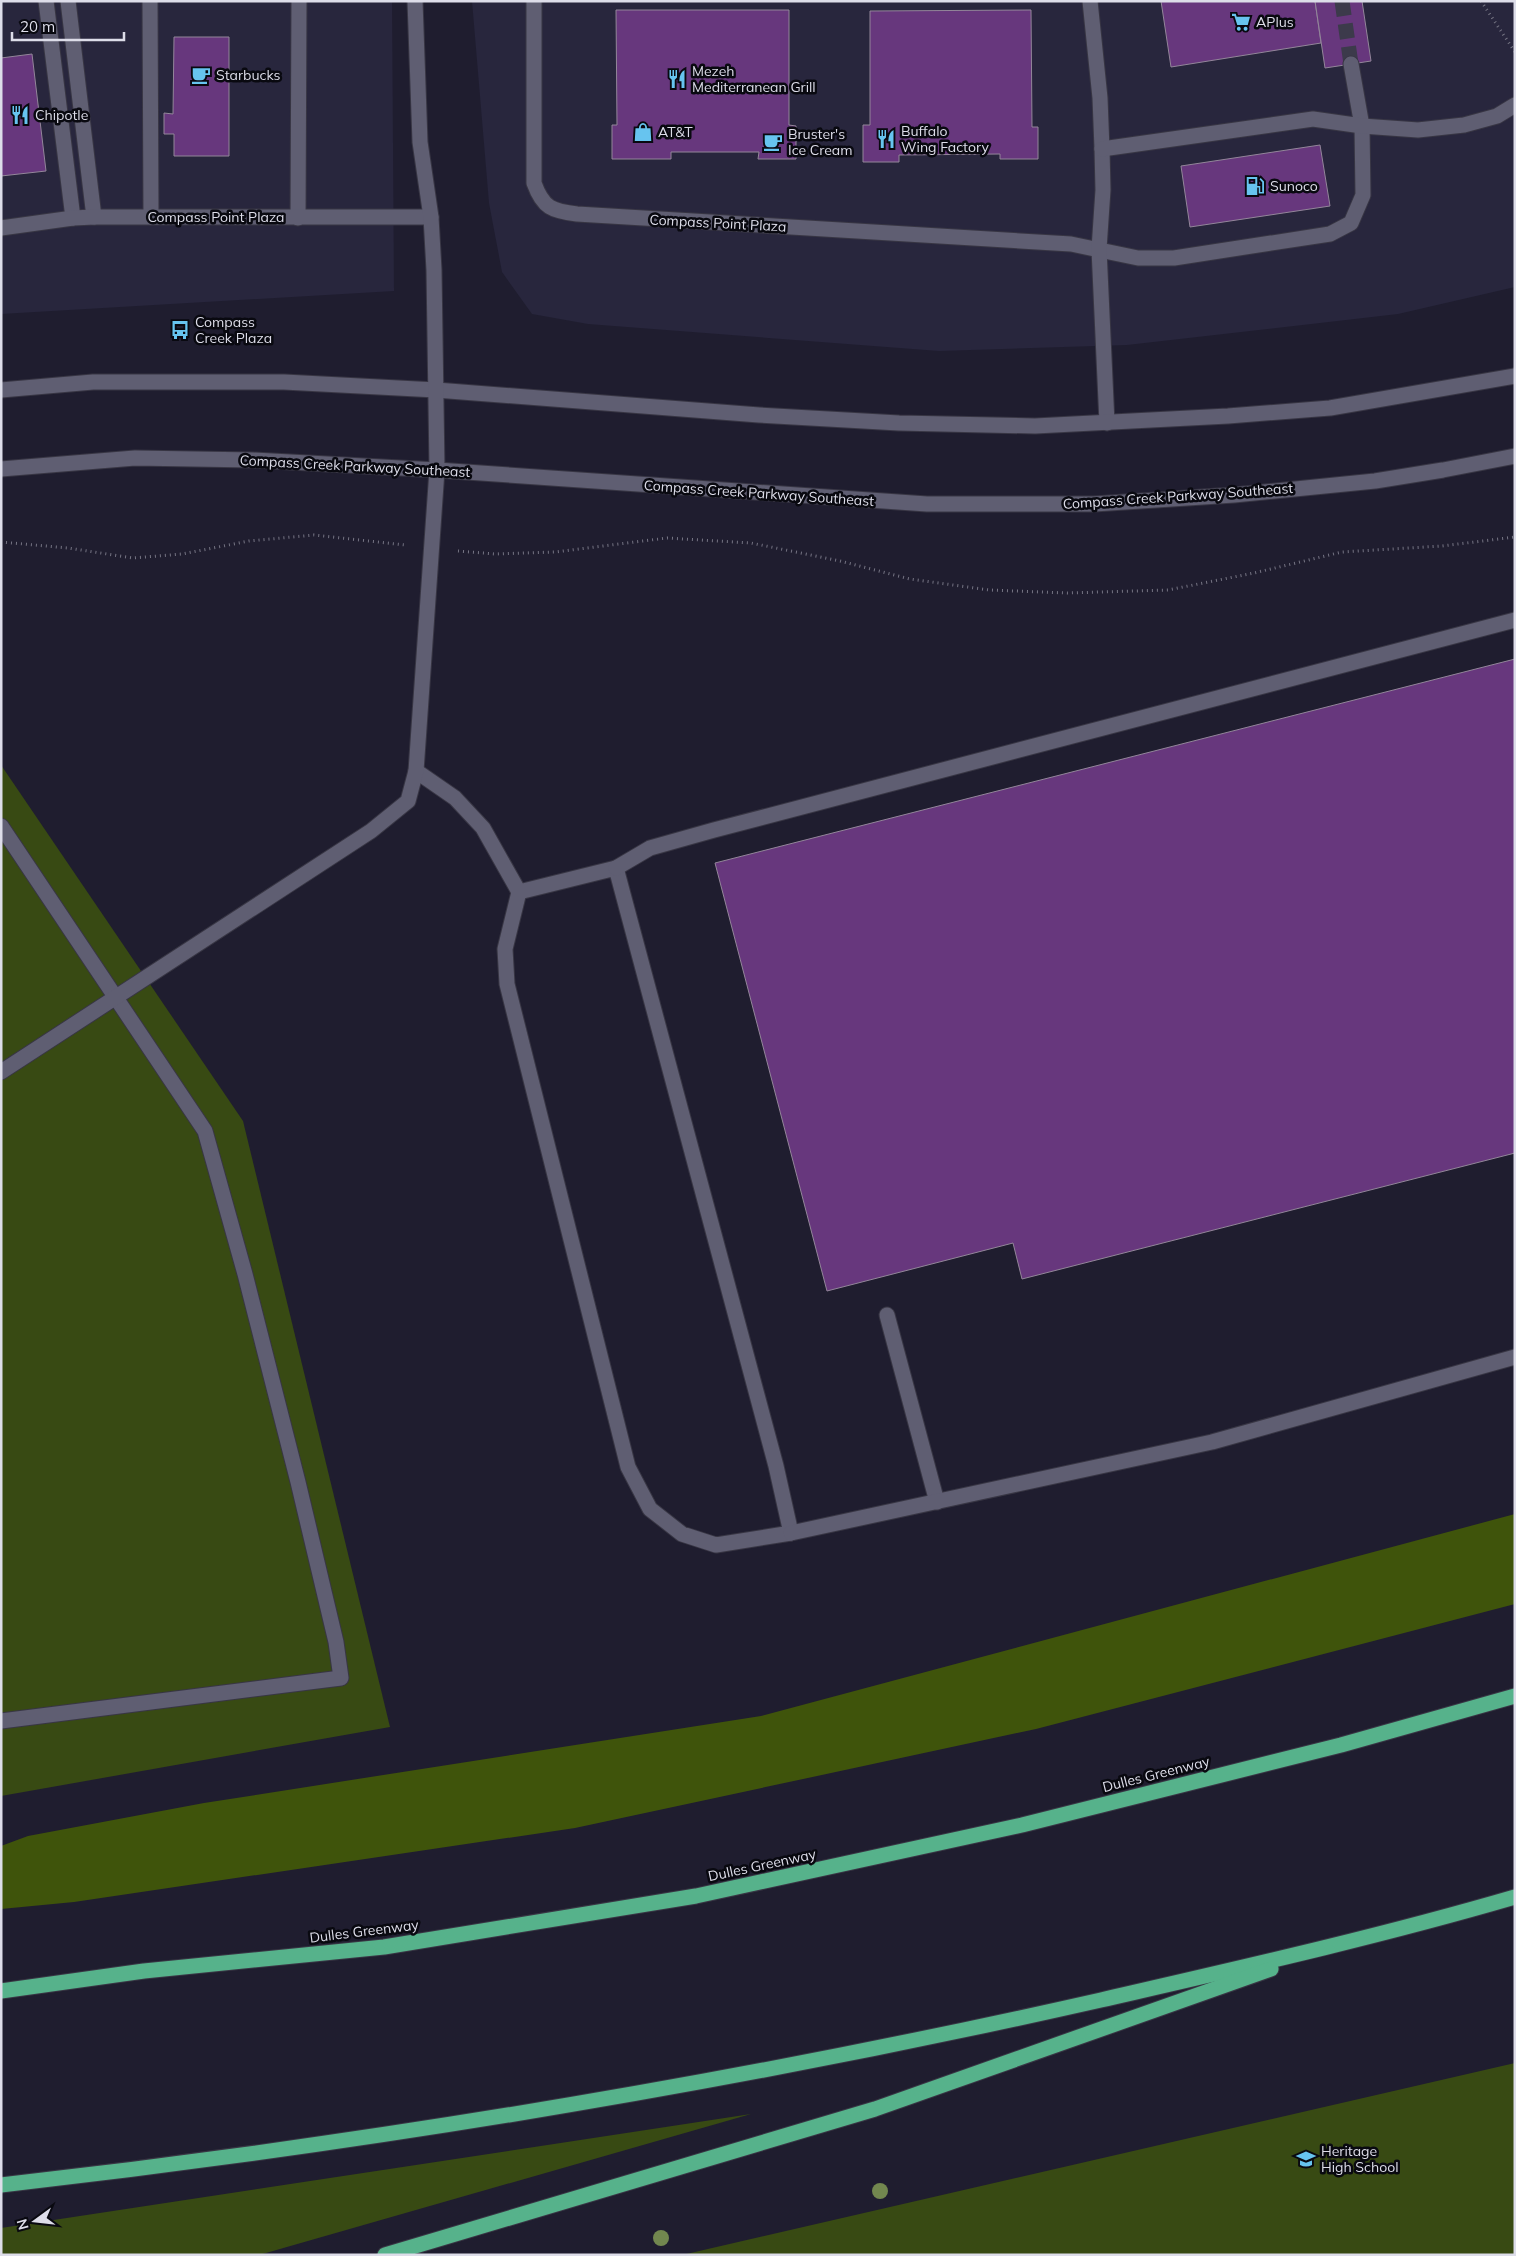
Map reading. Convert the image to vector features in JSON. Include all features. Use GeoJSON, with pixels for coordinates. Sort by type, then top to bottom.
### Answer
{"type":"FeatureCollection","features":[{"type":"Feature","properties":{"kind":"highway","name":"Dulles Greenway"},"geometry":{"type":"LineString","coordinates":[[1,1991],[144,1971],[384,1947],[696,1896],[1022,1825],[1341,1745],[1515,1696]]}},
{"type":"Feature","properties":{"kind":"highway"},"geometry":{"type":"LineString","coordinates":[[1,2185],[107,2173],[438,2127],[778,2069],[946,2035],[1352,1940],[1449,1916],[1515,1897]]}},
{"type":"Feature","properties":{"kind":"highway"},"geometry":{"type":"LineString","coordinates":[[385,2255],[875,2109],[1352,1940]]}},
{"type":"Feature","properties":{"kind":"street"},"geometry":{"type":"LineString","coordinates":[[46,1],[73,218]]}},
{"type":"Feature","properties":{"kind":"street"},"geometry":{"type":"LineString","coordinates":[[68,1],[94,217]]}},
{"type":"Feature","properties":{"kind":"street"},"geometry":{"type":"LineString","coordinates":[[150,1],[151,217]]}},
{"type":"Feature","properties":{"kind":"street"},"geometry":{"type":"LineString","coordinates":[[298,218],[299,1]]}},
{"type":"Feature","properties":{"kind":"street"},"geometry":{"type":"LineString","coordinates":[[1,1072],[371,831],[408,801],[416,772],[437,470],[434,270],[431,217],[420,142],[415,1]]}},
{"type":"Feature","properties":{"kind":"street","name":"Compass Point Plaza"},"geometry":{"type":"LineString","coordinates":[[534,1],[534,183],[539,198],[548,208],[577,214],[1071,244],[1138,258],[1174,258],[1330,234],[1351,222],[1362,195],[1362,126],[1352,64]]}},
{"type":"Feature","properties":{"kind":"street"},"geometry":{"type":"LineString","coordinates":[[1090,1],[1100,98],[1103,190],[1099,249],[1107,423]]}},
{"type":"Feature","properties":{"kind":"street"},"geometry":{"type":"LineString","coordinates":[[1102,150],[1313,119],[1362,126],[1418,130],[1464,125],[1497,116],[1515,105]]}},
{"type":"Feature","properties":{"kind":"street","name":"Compass Point Plaza"},"geometry":{"type":"LineString","coordinates":[[1,228],[94,217],[431,217]]}},
{"type":"Feature","properties":{"kind":"street"},"geometry":{"type":"LineString","coordinates":[[1,390],[93,382],[284,382],[436,390],[758,415],[899,423],[1035,426],[1228,416],[1330,408],[1515,376]]}},
{"type":"Feature","properties":{"kind":"street","name":"Compass Creek Parkway Southeast"},"geometry":{"type":"LineString","coordinates":[[1,469],[135,458],[253,460],[437,470],[927,504],[1094,504],[1234,495],[1375,481],[1515,456]]}},
{"type":"Feature","properties":{"kind":"street"},"geometry":{"type":"LineString","coordinates":[[519,892],[616,868],[650,848],[714,830],[1515,620]]}},
{"type":"Feature","properties":{"kind":"street"},"geometry":{"type":"LineString","coordinates":[[416,772],[455,798],[483,828],[519,892],[505,949],[507,984],[628,1467],[650,1508],[682,1534],[716,1546],[791,1533],[937,1502],[1212,1442],[1515,1357]]}},
{"type":"Feature","properties":{"kind":"street"},"geometry":{"type":"LineString","coordinates":[[1,826],[204,1131],[245,1274],[298,1482],[336,1642],[341,1678],[1,1721]]}},
{"type":"Feature","properties":{"kind":"street"},"geometry":{"type":"LineString","coordinates":[[616,868],[776,1466],[791,1533]]}},
{"type":"Feature","properties":{"kind":"street"},"geometry":{"type":"LineString","coordinates":[[887,1315],[937,1502]]}},
{"type":"Feature","properties":{"kind":"path"},"geometry":{"type":"LineString","coordinates":[[1481,1],[1515,52]]}},
{"type":"Feature","properties":{"kind":"path"},"geometry":{"type":"LineString","coordinates":[[1,542],[68,548],[133,558],[182,554],[249,541],[314,535],[432,549],[495,554],[555,552],[667,538],[751,543],[840,561],[910,580],[989,590],[1067,593],[1168,590],[1254,573],[1342,552],[1442,546],[1515,537]]}},
{"type":"Feature","properties":{"kind":"shaded area"},"geometry":{"type":"Polygon","coordinates":[[[1,1],[392,1],[394,291],[1,314],[1,1]]]}},
{"type":"Feature","properties":{"kind":"shaded area"},"geometry":{"type":"Polygon","coordinates":[[[472,1],[1515,1],[1515,287],[1398,314],[1127,345],[939,351],[588,324],[532,314],[502,272],[489,203],[472,1]]]}},
{"type":"Feature","properties":{"kind":"green space"},"geometry":{"type":"Polygon","coordinates":[[[1,765],[243,1121],[390,1727],[1,1796],[1,765]]]}},
{"type":"Feature","properties":{"kind":"green space"},"geometry":{"type":"Polygon","coordinates":[[[1515,1514],[1515,1604],[1036,1729],[575,1828],[74,1902],[1,1909],[1,1846],[28,1836],[204,1803],[761,1716],[1515,1514]]]}},
{"type":"Feature","properties":{"kind":"green space","name":"Heritage High School"},"geometry":{"type":"Polygon","coordinates":[[[1515,2063],[1515,2255],[682,2255],[1515,2063]]]}},
{"type":"Feature","properties":{"kind":"green space"},"geometry":{"type":"Polygon","coordinates":[[[751,2114],[259,2255],[1,2255],[1,2228],[751,2114]]]}},
{"type":"Feature","properties":{"kind":"building","name":"APlus"},"geometry":{"type":"Polygon","coordinates":[[[1161,1],[1315,1],[1321,43],[1171,67],[1161,1]]]}},
{"type":"Feature","properties":{"kind":"building"},"geometry":{"type":"Polygon","coordinates":[[[1315,1],[1362,1],[1371,61],[1325,68],[1315,1]]]}},
{"type":"Feature","properties":{"kind":"building"},"geometry":{"type":"Polygon","coordinates":[[[616,10],[789,10],[789,125],[796,126],[796,159],[758,159],[759,152],[671,152],[671,159],[612,159],[612,125],[617,125],[616,10]]]}},
{"type":"Feature","properties":{"kind":"building"},"geometry":{"type":"Polygon","coordinates":[[[1031,10],[1032,127],[1038,127],[1038,159],[1000,159],[1000,154],[899,155],[899,162],[863,162],[863,125],[870,125],[870,11],[1031,10]]]}},
{"type":"Feature","properties":{"kind":"building","name":"Starbucks"},"geometry":{"type":"Polygon","coordinates":[[[174,37],[229,37],[229,156],[174,156],[174,134],[164,134],[164,113],[173,114],[174,37]]]}},
{"type":"Feature","properties":{"kind":"building","name":"Chipotle"},"geometry":{"type":"Polygon","coordinates":[[[32,54],[46,171],[1,176],[1,58],[32,54]]]}},
{"type":"Feature","properties":{"kind":"building","name":"Sunoco"},"geometry":{"type":"Polygon","coordinates":[[[1320,145],[1330,206],[1190,227],[1181,166],[1320,145]]]}},
{"type":"Feature","properties":{"kind":"building"},"geometry":{"type":"Polygon","coordinates":[[[1515,659],[1515,1153],[1022,1279],[1013,1243],[827,1291],[715,863],[1515,659]]]}},
{"type":"Feature","properties":{"kind":"tunnel"},"geometry":{"type":"LineString","coordinates":[[1342,1],[1351,64]]}},
{"type":"Feature","properties":{"kind":"place","name":"APlus"},"geometry":{"type":"Point","coordinates":[1241,22]}},
{"type":"Feature","properties":{"kind":"place","name":"Starbucks"},"geometry":{"type":"Point","coordinates":[201,75]}},
{"type":"Feature","properties":{"kind":"place","name":"Mezeh Mediterranean Grill"},"geometry":{"type":"Point","coordinates":[677,79]}},
{"type":"Feature","properties":{"kind":"place","name":"Chipotle"},"geometry":{"type":"Point","coordinates":[20,115]}},
{"type":"Feature","properties":{"kind":"place","name":"AT&T"},"geometry":{"type":"Point","coordinates":[643,132]}},
{"type":"Feature","properties":{"kind":"place","name":"Buffalo Wing Factory"},"geometry":{"type":"Point","coordinates":[886,139]}},
{"type":"Feature","properties":{"kind":"place","name":"Bruster's Ice Cream"},"geometry":{"type":"Point","coordinates":[773,142]}},
{"type":"Feature","properties":{"kind":"place","name":"Sunoco"},"geometry":{"type":"Point","coordinates":[1255,186]}},
{"type":"Feature","properties":{"kind":"place","name":"Compass Creek Plaza"},"geometry":{"type":"Point","coordinates":[180,330]}},
{"type":"Feature","properties":{"kind":"place","name":"Heritage High School"},"geometry":{"type":"Point","coordinates":[1306,2159]}}]}
